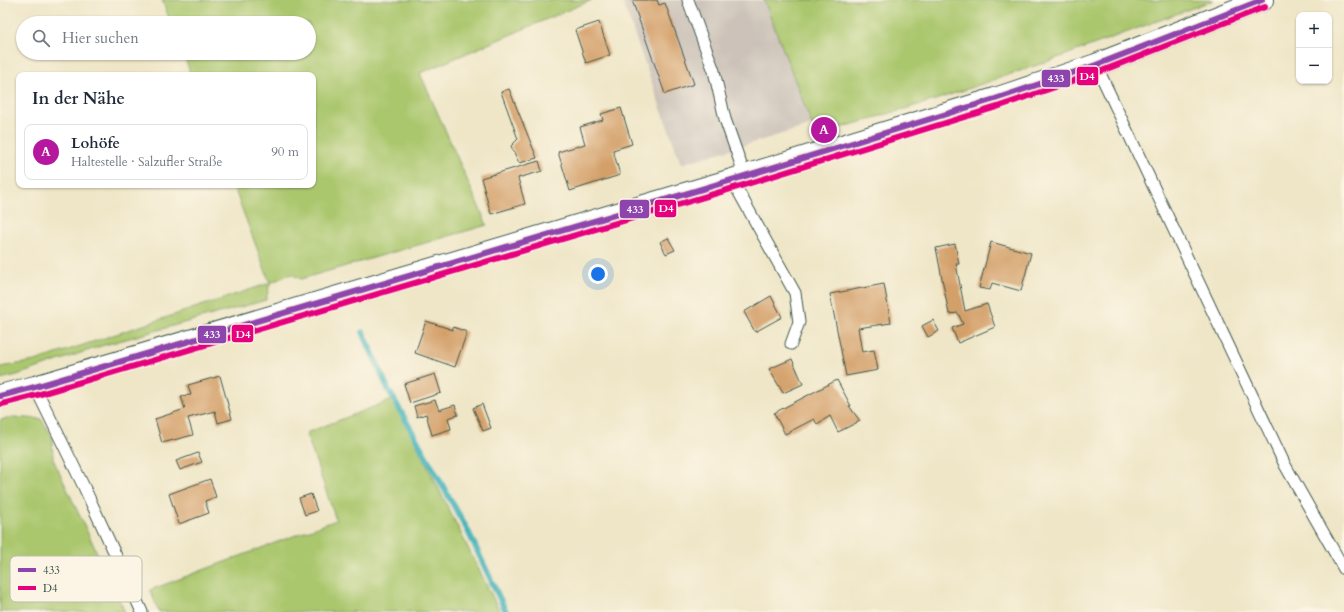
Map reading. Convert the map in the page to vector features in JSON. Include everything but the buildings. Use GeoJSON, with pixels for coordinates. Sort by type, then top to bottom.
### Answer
{"type":"FeatureCollection","features":[{"type":"Feature","properties":{"kind":"main road"},"geometry":{"type":"LineString","coordinates":[[0,396],[35,387],[738,178],[995,99],[1096,65],[1262,0]]}},
{"type":"Feature","properties":{"kind":"lane"},"geometry":{"type":"LineString","coordinates":[[688,0],[714,71],[738,178],[795,293],[799,322],[791,344]]}},
{"type":"Feature","properties":{"kind":"lane"},"geometry":{"type":"LineString","coordinates":[[1096,65],[1284,465],[1344,569]]}},
{"type":"Feature","properties":{"kind":"lane"},"geometry":{"type":"LineString","coordinates":[[35,387],[116,556]]}},
{"type":"Feature","properties":{"kind":"lane"},"geometry":{"type":"LineString","coordinates":[[137,602],[142,612]]}},
{"type":"Feature","properties":{"kind":"shaded area"},"geometry":{"type":"Polygon","coordinates":[[[622,0],[764,0],[812,125],[681,164],[622,0]]]}},
{"type":"Feature","properties":{"kind":"green space"},"geometry":{"type":"Polygon","coordinates":[[[162,0],[592,0],[420,73],[487,225],[301,279],[291,274],[270,283],[234,188],[316,188],[316,72],[190,72],[186,60],[316,60],[316,16],[168,16],[162,0]]]}},
{"type":"Feature","properties":{"kind":"green space"},"geometry":{"type":"Polygon","coordinates":[[[764,0],[1214,0],[1052,60],[935,100],[816,135],[764,0]]]}},
{"type":"Feature","properties":{"kind":"green space"},"geometry":{"type":"Polygon","coordinates":[[[270,283],[266,300],[101,346],[17,375],[0,379],[0,367],[35,361],[270,283]]]}},
{"type":"Feature","properties":{"kind":"green space"},"geometry":{"type":"Polygon","coordinates":[[[394,399],[500,612],[159,612],[150,590],[336,520],[306,433],[394,399]]]}},
{"type":"Feature","properties":{"kind":"green space"},"geometry":{"type":"Polygon","coordinates":[[[13,417],[41,419],[52,436],[53,459],[99,556],[10,556],[10,602],[120,602],[125,612],[0,612],[0,420],[13,417]]]}},
{"type":"Feature","properties":{"kind":"waterway"},"geometry":{"type":"LineString","coordinates":[[363,332],[388,389],[467,529],[506,612]]}},
{"type":"Feature","properties":{"kind":"transit line","name":"433"},"geometry":{"type":"LineString","coordinates":[[0,396],[35,387],[732,180],[995,99],[1096,65],[1262,0]]}},
{"type":"Feature","properties":{"kind":"transit line","name":"D4"},"geometry":{"type":"LineString","coordinates":[[2,404],[37,395],[734,188],[997,107],[1099,72],[1265,7]]}},
{"type":"Feature","properties":{"kind":"place","name":"Lohöfe"},"geometry":{"type":"Point","coordinates":[824,130]}}]}
